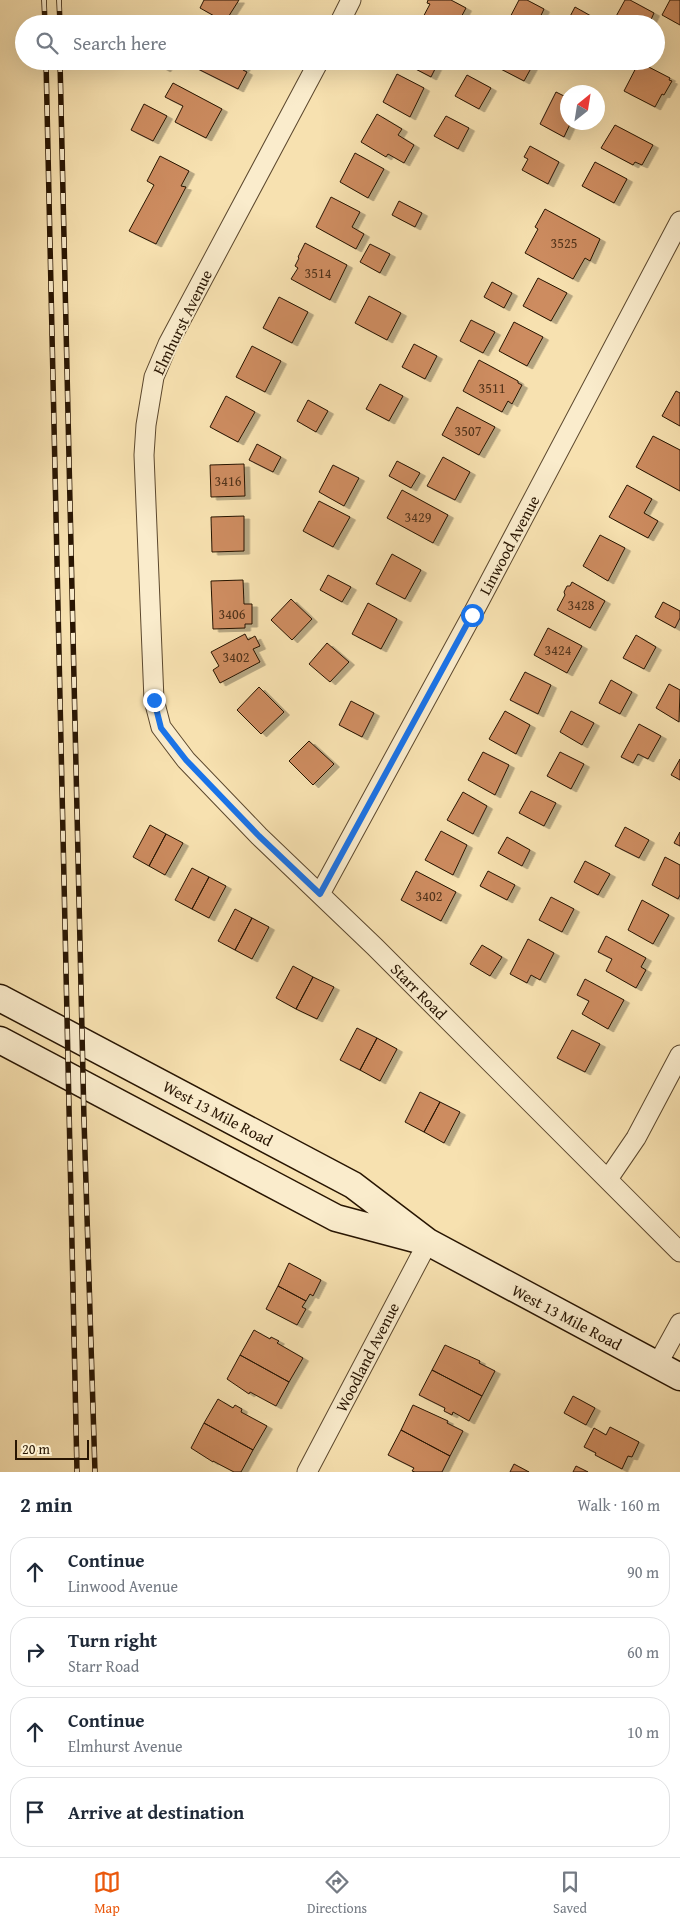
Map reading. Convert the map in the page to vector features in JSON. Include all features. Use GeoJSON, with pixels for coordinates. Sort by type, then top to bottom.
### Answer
{"type":"FeatureCollection","features":[{"type":"Feature","properties":{"kind":"main road","name":"West 13 Mile Road"},"geometry":{"type":"LineString","coordinates":[[0,998],[353,1185],[428,1242],[680,1377]]}},
{"type":"Feature","properties":{"kind":"main road","name":"West 13 Mile Road"},"geometry":{"type":"LineString","coordinates":[[0,1040],[336,1218],[428,1242]]}},
{"type":"Feature","properties":{"kind":"street"},"geometry":{"type":"LineString","coordinates":[[344,15],[352,0]]}},
{"type":"Feature","properties":{"kind":"street","name":"Elmhurst Avenue"},"geometry":{"type":"LineString","coordinates":[[161,728],[154,700],[144,455],[146,425],[154,377],[168,344],[314,70]]}},
{"type":"Feature","properties":{"kind":"street","name":"Linwood Avenue"},"geometry":{"type":"LineString","coordinates":[[320,894],[472,615],[680,221]]}},
{"type":"Feature","properties":{"kind":"street","name":"Starr Road"},"geometry":{"type":"LineString","coordinates":[[161,728],[186,760],[259,836],[320,894],[680,1252]]}},
{"type":"Feature","properties":{"kind":"street"},"geometry":{"type":"LineString","coordinates":[[608,1179],[636,1138],[680,1055]]}},
{"type":"Feature","properties":{"kind":"street","name":"Woodland Avenue"},"geometry":{"type":"LineString","coordinates":[[307,1472],[428,1242]]}},
{"type":"Feature","properties":{"kind":"street"},"geometry":{"type":"LineString","coordinates":[[657,1365],[680,1323]]}},
{"type":"Feature","properties":{"kind":"building"},"geometry":{"type":"Polygon","coordinates":[[[204,0],[239,0],[229,15],[212,15],[200,8],[204,0]]]}},
{"type":"Feature","properties":{"kind":"building"},"geometry":{"type":"Polygon","coordinates":[[[428,0],[451,0],[466,8],[462,15],[424,15],[430,4],[427,3],[428,0]]]}},
{"type":"Feature","properties":{"kind":"building"},"geometry":{"type":"Polygon","coordinates":[[[519,0],[527,0],[544,9],[541,15],[511,15],[519,0]]]}},
{"type":"Feature","properties":{"kind":"building"},"geometry":{"type":"Polygon","coordinates":[[[625,0],[630,0],[654,13],[653,15],[617,15],[625,0]]]}},
{"type":"Feature","properties":{"kind":"building"},"geometry":{"type":"Polygon","coordinates":[[[670,0],[680,0],[680,25],[662,15],[670,0]]]}},
{"type":"Feature","properties":{"kind":"building"},"geometry":{"type":"Polygon","coordinates":[[[575,7],[589,15],[571,15],[575,7]]]}},
{"type":"Feature","properties":{"kind":"building"},"geometry":{"type":"Polygon","coordinates":[[[200,70],[243,70],[247,72],[238,89],[200,70]]]}},
{"type":"Feature","properties":{"kind":"building"},"geometry":{"type":"Polygon","coordinates":[[[418,70],[434,70],[431,77],[418,70]]]}},
{"type":"Feature","properties":{"kind":"building"},"geometry":{"type":"Polygon","coordinates":[[[503,70],[530,70],[524,81],[503,70]]]}},
{"type":"Feature","properties":{"kind":"building"},"geometry":{"type":"Polygon","coordinates":[[[635,70],[654,70],[672,81],[655,107],[624,91],[635,70]]]}},
{"type":"Feature","properties":{"kind":"building"},"geometry":{"type":"Polygon","coordinates":[[[397,74],[424,88],[410,117],[383,102],[397,74]]]}},
{"type":"Feature","properties":{"kind":"building"},"geometry":{"type":"Polygon","coordinates":[[[467,75],[491,88],[479,109],[455,96],[467,75]]]}},
{"type":"Feature","properties":{"kind":"building"},"geometry":{"type":"Polygon","coordinates":[[[173,83],[222,109],[206,138],[175,122],[183,106],[165,97],[173,83]]]}},
{"type":"Feature","properties":{"kind":"building"},"geometry":{"type":"Polygon","coordinates":[[[556,92],[560,94],[560,130],[567,130],[564,137],[540,124],[556,92]]]}},
{"type":"Feature","properties":{"kind":"building"},"geometry":{"type":"Polygon","coordinates":[[[144,104],[167,116],[153,141],[131,130],[144,104]]]}},
{"type":"Feature","properties":{"kind":"building"},"geometry":{"type":"Polygon","coordinates":[[[377,114],[402,129],[398,135],[414,145],[404,163],[388,154],[386,157],[361,142],[377,114]]]}},
{"type":"Feature","properties":{"kind":"building"},"geometry":{"type":"Polygon","coordinates":[[[446,116],[469,128],[458,149],[434,136],[446,116]]]}},
{"type":"Feature","properties":{"kind":"building"},"geometry":{"type":"Polygon","coordinates":[[[615,125],[653,145],[642,165],[635,162],[633,165],[601,148],[615,125]]]}},
{"type":"Feature","properties":{"kind":"building"},"geometry":{"type":"Polygon","coordinates":[[[530,146],[559,162],[548,184],[522,170],[528,159],[524,157],[530,146]]]}},
{"type":"Feature","properties":{"kind":"building"},"geometry":{"type":"Polygon","coordinates":[[[355,153],[384,169],[368,198],[340,182],[355,153]]]}},
{"type":"Feature","properties":{"kind":"building"},"geometry":{"type":"Polygon","coordinates":[[[160,156],[189,171],[181,186],[186,187],[156,244],[129,231],[154,185],[147,181],[160,156]]]}},
{"type":"Feature","properties":{"kind":"building"},"geometry":{"type":"Polygon","coordinates":[[[595,162],[627,179],[614,203],[582,186],[595,162]]]}},
{"type":"Feature","properties":{"kind":"building"},"geometry":{"type":"Polygon","coordinates":[[[331,197],[360,212],[352,227],[364,234],[356,249],[316,227],[331,197]]]}},
{"type":"Feature","properties":{"kind":"building"},"geometry":{"type":"Polygon","coordinates":[[[399,201],[422,213],[415,227],[392,215],[399,201]]]}},
{"type":"Feature","properties":{"kind":"building"},"geometry":{"type":"Polygon","coordinates":[[[545,209],[600,239],[590,261],[585,258],[573,279],[525,253],[538,229],[535,227],[545,209]]]}},
{"type":"Feature","properties":{"kind":"building"},"geometry":{"type":"Polygon","coordinates":[[[305,243],[347,265],[330,300],[291,279],[298,268],[295,266],[305,243]]]}},
{"type":"Feature","properties":{"kind":"building"},"geometry":{"type":"Polygon","coordinates":[[[370,244],[390,254],[380,273],[360,262],[370,244]]]}},
{"type":"Feature","properties":{"kind":"building"},"geometry":{"type":"Polygon","coordinates":[[[538,278],[567,293],[551,321],[523,306],[538,278]]]}},
{"type":"Feature","properties":{"kind":"building"},"geometry":{"type":"Polygon","coordinates":[[[492,282],[512,293],[504,308],[484,297],[492,282]]]}},
{"type":"Feature","properties":{"kind":"building"},"geometry":{"type":"Polygon","coordinates":[[[369,296],[401,313],[387,340],[355,323],[369,296]]]}},
{"type":"Feature","properties":{"kind":"building"},"geometry":{"type":"Polygon","coordinates":[[[279,297],[308,312],[292,343],[263,328],[279,297]]]}},
{"type":"Feature","properties":{"kind":"building"},"geometry":{"type":"Polygon","coordinates":[[[471,320],[495,332],[483,353],[460,341],[471,320]]]}},
{"type":"Feature","properties":{"kind":"building"},"geometry":{"type":"Polygon","coordinates":[[[514,322],[543,337],[527,366],[499,351],[514,322]]]}},
{"type":"Feature","properties":{"kind":"building"},"geometry":{"type":"Polygon","coordinates":[[[414,344],[437,356],[425,379],[402,367],[414,344]]]}},
{"type":"Feature","properties":{"kind":"building"},"geometry":{"type":"Polygon","coordinates":[[[252,346],[281,361],[265,392],[236,377],[252,346]]]}},
{"type":"Feature","properties":{"kind":"building"},"geometry":{"type":"Polygon","coordinates":[[[479,360],[522,385],[512,404],[508,401],[502,412],[463,391],[479,360]]]}},
{"type":"Feature","properties":{"kind":"building"},"geometry":{"type":"Polygon","coordinates":[[[380,384],[403,396],[389,421],[366,409],[380,384]]]}},
{"type":"Feature","properties":{"kind":"building"},"geometry":{"type":"Polygon","coordinates":[[[676,391],[680,393],[680,426],[662,416],[676,391]]]}},
{"type":"Feature","properties":{"kind":"building"},"geometry":{"type":"Polygon","coordinates":[[[226,396],[255,412],[238,442],[210,427],[226,396]]]}},
{"type":"Feature","properties":{"kind":"building"},"geometry":{"type":"Polygon","coordinates":[[[308,400],[328,411],[316,432],[297,421],[308,400]]]}},
{"type":"Feature","properties":{"kind":"building"},"geometry":{"type":"Polygon","coordinates":[[[457,407],[495,427],[479,455],[442,435],[457,407]]]}},
{"type":"Feature","properties":{"kind":"building"},"geometry":{"type":"Polygon","coordinates":[[[653,436],[680,450],[680,491],[636,467],[653,436]]]}},
{"type":"Feature","properties":{"kind":"building"},"geometry":{"type":"Polygon","coordinates":[[[257,444],[281,457],[273,472],[249,460],[257,444]]]}},
{"type":"Feature","properties":{"kind":"building"},"geometry":{"type":"Polygon","coordinates":[[[443,457],[470,472],[455,500],[427,486],[443,457]]]}},
{"type":"Feature","properties":{"kind":"building"},"geometry":{"type":"Polygon","coordinates":[[[397,461],[420,473],[411,488],[389,476],[397,461]]]}},
{"type":"Feature","properties":{"kind":"building"},"geometry":{"type":"Polygon","coordinates":[[[244,464],[245,496],[211,497],[210,465],[244,464]]]}},
{"type":"Feature","properties":{"kind":"building"},"geometry":{"type":"Polygon","coordinates":[[[333,465],[359,478],[344,506],[319,492],[333,465]]]}},
{"type":"Feature","properties":{"kind":"building"},"geometry":{"type":"Polygon","coordinates":[[[627,485],[652,499],[644,513],[658,521],[648,538],[609,517],[627,485]]]}},
{"type":"Feature","properties":{"kind":"building"},"geometry":{"type":"Polygon","coordinates":[[[402,490],[448,515],[433,543],[387,518],[402,490]]]}},
{"type":"Feature","properties":{"kind":"building"},"geometry":{"type":"Polygon","coordinates":[[[319,501],[350,517],[333,547],[303,531],[319,501]]]}},
{"type":"Feature","properties":{"kind":"building"},"geometry":{"type":"Polygon","coordinates":[[[244,516],[244,551],[212,552],[211,517],[244,516]]]}},
{"type":"Feature","properties":{"kind":"building"},"geometry":{"type":"Polygon","coordinates":[[[600,535],[625,548],[608,581],[583,566],[600,535]]]}},
{"type":"Feature","properties":{"kind":"building"},"geometry":{"type":"Polygon","coordinates":[[[392,554],[421,570],[405,599],[376,584],[392,554]]]}},
{"type":"Feature","properties":{"kind":"building"},"geometry":{"type":"Polygon","coordinates":[[[328,575],[351,587],[342,602],[320,590],[328,575]]]}},
{"type":"Feature","properties":{"kind":"building"},"geometry":{"type":"Polygon","coordinates":[[[243,580],[244,604],[252,604],[252,624],[245,624],[245,628],[213,629],[211,581],[243,580]]]}},
{"type":"Feature","properties":{"kind":"building"},"geometry":{"type":"Polygon","coordinates":[[[572,582],[605,601],[590,628],[557,610],[565,595],[564,592],[567,586],[570,586],[572,582]]]}},
{"type":"Feature","properties":{"kind":"building"},"geometry":{"type":"Polygon","coordinates":[[[291,599],[312,619],[292,640],[271,620],[291,599]]]}},
{"type":"Feature","properties":{"kind":"building"},"geometry":{"type":"Polygon","coordinates":[[[663,602],[680,611],[680,618],[675,628],[655,617],[663,602]]]}},
{"type":"Feature","properties":{"kind":"building"},"geometry":{"type":"Polygon","coordinates":[[[368,603],[397,619],[381,649],[352,634],[368,603]]]}},
{"type":"Feature","properties":{"kind":"building"},"geometry":{"type":"Polygon","coordinates":[[[548,628],[582,646],[567,673],[534,655],[548,628]]]}},
{"type":"Feature","properties":{"kind":"building"},"geometry":{"type":"Polygon","coordinates":[[[245,634],[248,640],[255,636],[260,646],[253,649],[260,662],[220,683],[213,670],[219,666],[211,652],[245,634]]]}},
{"type":"Feature","properties":{"kind":"building"},"geometry":{"type":"Polygon","coordinates":[[[636,635],[656,647],[644,669],[623,658],[636,635]]]}},
{"type":"Feature","properties":{"kind":"building"},"geometry":{"type":"Polygon","coordinates":[[[327,643],[349,662],[330,682],[309,664],[327,643]]]}},
{"type":"Feature","properties":{"kind":"building"},"geometry":{"type":"Polygon","coordinates":[[[525,672],[551,685],[538,714],[510,700],[525,672]]]}},
{"type":"Feature","properties":{"kind":"building"},"geometry":{"type":"Polygon","coordinates":[[[611,680],[632,692],[620,714],[599,703],[611,680]]]}},
{"type":"Feature","properties":{"kind":"building"},"geometry":{"type":"Polygon","coordinates":[[[669,684],[680,690],[679,722],[656,708],[669,684]]]}},
{"type":"Feature","properties":{"kind":"building"},"geometry":{"type":"Polygon","coordinates":[[[259,687],[284,712],[261,734],[237,710],[259,687]]]}},
{"type":"Feature","properties":{"kind":"building"},"geometry":{"type":"Polygon","coordinates":[[[351,701],[374,713],[362,737],[339,725],[351,701]]]}},
{"type":"Feature","properties":{"kind":"building"},"geometry":{"type":"Polygon","coordinates":[[[505,711],[530,725],[516,754],[489,739],[505,711]]]}},
{"type":"Feature","properties":{"kind":"building"},"geometry":{"type":"Polygon","coordinates":[[[571,711],[594,723],[582,745],[560,732],[571,711]]]}},
{"type":"Feature","properties":{"kind":"building"},"geometry":{"type":"Polygon","coordinates":[[[639,724],[661,736],[648,759],[638,754],[633,763],[621,757],[639,724]]]}},
{"type":"Feature","properties":{"kind":"building"},"geometry":{"type":"Polygon","coordinates":[[[309,741],[334,764],[313,785],[289,761],[309,741]]]}},
{"type":"Feature","properties":{"kind":"building"},"geometry":{"type":"Polygon","coordinates":[[[483,752],[509,765],[495,795],[468,780],[483,752]]]}},
{"type":"Feature","properties":{"kind":"building"},"geometry":{"type":"Polygon","coordinates":[[[560,752],[584,764],[571,789],[547,776],[560,752]]]}},
{"type":"Feature","properties":{"kind":"building"},"geometry":{"type":"Polygon","coordinates":[[[680,759],[680,780],[671,775],[680,759]]]}},
{"type":"Feature","properties":{"kind":"building"},"geometry":{"type":"Polygon","coordinates":[[[531,791],[556,803],[544,826],[519,813],[531,791]]]}},
{"type":"Feature","properties":{"kind":"building"},"geometry":{"type":"Polygon","coordinates":[[[463,792],[487,806],[473,834],[447,820],[463,792]]]}},
{"type":"Feature","properties":{"kind":"building"},"geometry":{"type":"Polygon","coordinates":[[[150,825],[166,834],[149,866],[133,857],[150,825]]]}},
{"type":"Feature","properties":{"kind":"building"},"geometry":{"type":"Polygon","coordinates":[[[625,827],[649,840],[639,858],[615,846],[625,827]]]}},
{"type":"Feature","properties":{"kind":"building"},"geometry":{"type":"Polygon","coordinates":[[[441,831],[467,845],[453,875],[425,860],[441,831]]]}},
{"type":"Feature","properties":{"kind":"building"},"geometry":{"type":"Polygon","coordinates":[[[680,832],[680,846],[674,843],[680,832]]]}},
{"type":"Feature","properties":{"kind":"building"},"geometry":{"type":"Polygon","coordinates":[[[166,834],[183,843],[165,875],[149,866],[166,834]]]}},
{"type":"Feature","properties":{"kind":"building"},"geometry":{"type":"Polygon","coordinates":[[[507,837],[530,850],[522,866],[498,853],[507,837]]]}},
{"type":"Feature","properties":{"kind":"building"},"geometry":{"type":"Polygon","coordinates":[[[665,857],[680,865],[680,895],[678,899],[652,885],[665,857]]]}},
{"type":"Feature","properties":{"kind":"building"},"geometry":{"type":"Polygon","coordinates":[[[585,861],[610,874],[598,895],[574,882],[585,861]]]}},
{"type":"Feature","properties":{"kind":"building"},"geometry":{"type":"Polygon","coordinates":[[[192,868],[209,877],[192,909],[175,900],[192,868]]]}},
{"type":"Feature","properties":{"kind":"building"},"geometry":{"type":"Polygon","coordinates":[[[416,871],[456,892],[441,921],[401,900],[416,871]]]}},
{"type":"Feature","properties":{"kind":"building"},"geometry":{"type":"Polygon","coordinates":[[[488,871],[515,885],[507,900],[480,886],[488,871]]]}},
{"type":"Feature","properties":{"kind":"building"},"geometry":{"type":"Polygon","coordinates":[[[209,877],[226,886],[209,918],[192,909],[209,877]]]}},
{"type":"Feature","properties":{"kind":"building"},"geometry":{"type":"Polygon","coordinates":[[[551,897],[574,909],[562,932],[539,920],[551,897]]]}},
{"type":"Feature","properties":{"kind":"building"},"geometry":{"type":"Polygon","coordinates":[[[642,900],[669,915],[653,944],[628,930],[642,900]]]}},
{"type":"Feature","properties":{"kind":"building"},"geometry":{"type":"Polygon","coordinates":[[[235,909],[252,918],[235,950],[218,941],[235,909]]]}},
{"type":"Feature","properties":{"kind":"building"},"geometry":{"type":"Polygon","coordinates":[[[252,918],[269,927],[252,959],[235,950],[252,918]]]}},
{"type":"Feature","properties":{"kind":"building"},"geometry":{"type":"Polygon","coordinates":[[[606,936],[646,958],[641,967],[646,970],[636,988],[606,971],[612,959],[598,952],[606,936]]]}},
{"type":"Feature","properties":{"kind":"building"},"geometry":{"type":"Polygon","coordinates":[[[528,939],[554,953],[540,980],[531,975],[527,983],[510,974],[528,939]]]}},
{"type":"Feature","properties":{"kind":"building"},"geometry":{"type":"Polygon","coordinates":[[[482,945],[502,957],[490,976],[470,964],[482,945]]]}},
{"type":"Feature","properties":{"kind":"building"},"geometry":{"type":"Polygon","coordinates":[[[293,966],[313,977],[296,1009],[276,998],[293,966]]]}},
{"type":"Feature","properties":{"kind":"building"},"geometry":{"type":"Polygon","coordinates":[[[313,977],[334,987],[317,1019],[296,1009],[313,977]]]}},
{"type":"Feature","properties":{"kind":"building"},"geometry":{"type":"Polygon","coordinates":[[[585,979],[624,1000],[608,1029],[582,1014],[589,1001],[577,995],[585,979]]]}},
{"type":"Feature","properties":{"kind":"building"},"geometry":{"type":"Polygon","coordinates":[[[357,1028],[377,1038],[360,1070],[340,1060],[357,1028]]]}},
{"type":"Feature","properties":{"kind":"building"},"geometry":{"type":"Polygon","coordinates":[[[572,1030],[600,1044],[585,1072],[557,1058],[572,1030]]]}},
{"type":"Feature","properties":{"kind":"building"},"geometry":{"type":"Polygon","coordinates":[[[377,1038],[397,1049],[380,1081],[360,1070],[377,1038]]]}},
{"type":"Feature","properties":{"kind":"building"},"geometry":{"type":"Polygon","coordinates":[[[420,1092],[440,1102],[424,1132],[405,1122],[420,1092]]]}},
{"type":"Feature","properties":{"kind":"building"},"geometry":{"type":"Polygon","coordinates":[[[440,1102],[460,1112],[444,1143],[424,1132],[440,1102]]]}},
{"type":"Feature","properties":{"kind":"building"},"geometry":{"type":"Polygon","coordinates":[[[289,1263],[321,1280],[313,1296],[310,1294],[306,1301],[278,1286],[289,1263]]]}},
{"type":"Feature","properties":{"kind":"building"},"geometry":{"type":"Polygon","coordinates":[[[278,1286],[306,1301],[302,1307],[306,1309],[297,1325],[266,1309],[278,1286]]]}},
{"type":"Feature","properties":{"kind":"building"},"geometry":{"type":"Polygon","coordinates":[[[254,1330],[270,1339],[271,1337],[279,1341],[277,1343],[303,1358],[289,1382],[240,1355],[254,1330]]]}},
{"type":"Feature","properties":{"kind":"building"},"geometry":{"type":"Polygon","coordinates":[[[445,1345],[480,1361],[479,1363],[495,1371],[482,1396],[432,1370],[445,1345]]]}},
{"type":"Feature","properties":{"kind":"building"},"geometry":{"type":"Polygon","coordinates":[[[240,1355],[289,1382],[276,1406],[250,1392],[249,1394],[227,1379],[240,1355]]]}},
{"type":"Feature","properties":{"kind":"building"},"geometry":{"type":"Polygon","coordinates":[[[432,1370],[482,1396],[469,1421],[453,1412],[452,1415],[444,1411],[445,1408],[419,1395],[432,1370]]]}},
{"type":"Feature","properties":{"kind":"building"},"geometry":{"type":"Polygon","coordinates":[[[573,1396],[595,1408],[586,1425],[564,1413],[573,1396]]]}},
{"type":"Feature","properties":{"kind":"building"},"geometry":{"type":"Polygon","coordinates":[[[218,1399],[233,1408],[235,1405],[242,1409],[241,1412],[267,1426],[253,1450],[204,1423],[218,1399]]]}},
{"type":"Feature","properties":{"kind":"building"},"geometry":{"type":"Polygon","coordinates":[[[413,1405],[448,1421],[447,1423],[463,1431],[450,1456],[401,1430],[413,1405]]]}},
{"type":"Feature","properties":{"kind":"building"},"geometry":{"type":"Polygon","coordinates":[[[204,1423],[253,1450],[241,1472],[234,1472],[213,1462],[191,1448],[204,1423]]]}},
{"type":"Feature","properties":{"kind":"building"},"geometry":{"type":"Polygon","coordinates":[[[610,1427],[639,1442],[632,1457],[628,1456],[622,1469],[584,1447],[594,1428],[606,1435],[610,1427]]]}},
{"type":"Feature","properties":{"kind":"building"},"geometry":{"type":"Polygon","coordinates":[[[401,1430],[450,1456],[442,1472],[415,1472],[412,1471],[414,1468],[388,1455],[401,1430]]]}},
{"type":"Feature","properties":{"kind":"building"},"geometry":{"type":"Polygon","coordinates":[[[514,1464],[529,1472],[510,1472],[514,1464]]]}},
{"type":"Feature","properties":{"kind":"building"},"geometry":{"type":"Polygon","coordinates":[[[576,1466],[588,1472],[573,1472],[576,1466]]]}},
{"type":"Feature","properties":{"kind":"railway"},"geometry":{"type":"LineString","coordinates":[[44,0],[45,15]]}},
{"type":"Feature","properties":{"kind":"railway"},"geometry":{"type":"LineString","coordinates":[[59,0],[60,15]]}},
{"type":"Feature","properties":{"kind":"railway"},"geometry":{"type":"LineString","coordinates":[[46,70],[77,1472]]}},
{"type":"Feature","properties":{"kind":"railway"},"geometry":{"type":"LineString","coordinates":[[60,70],[84,1120],[95,1472]]}},
{"type":"Feature","properties":{"kind":"route"},"geometry":{"type":"LineString","coordinates":[[154,700],[161,728],[186,760],[259,836],[320,894],[472,615]]}}]}
